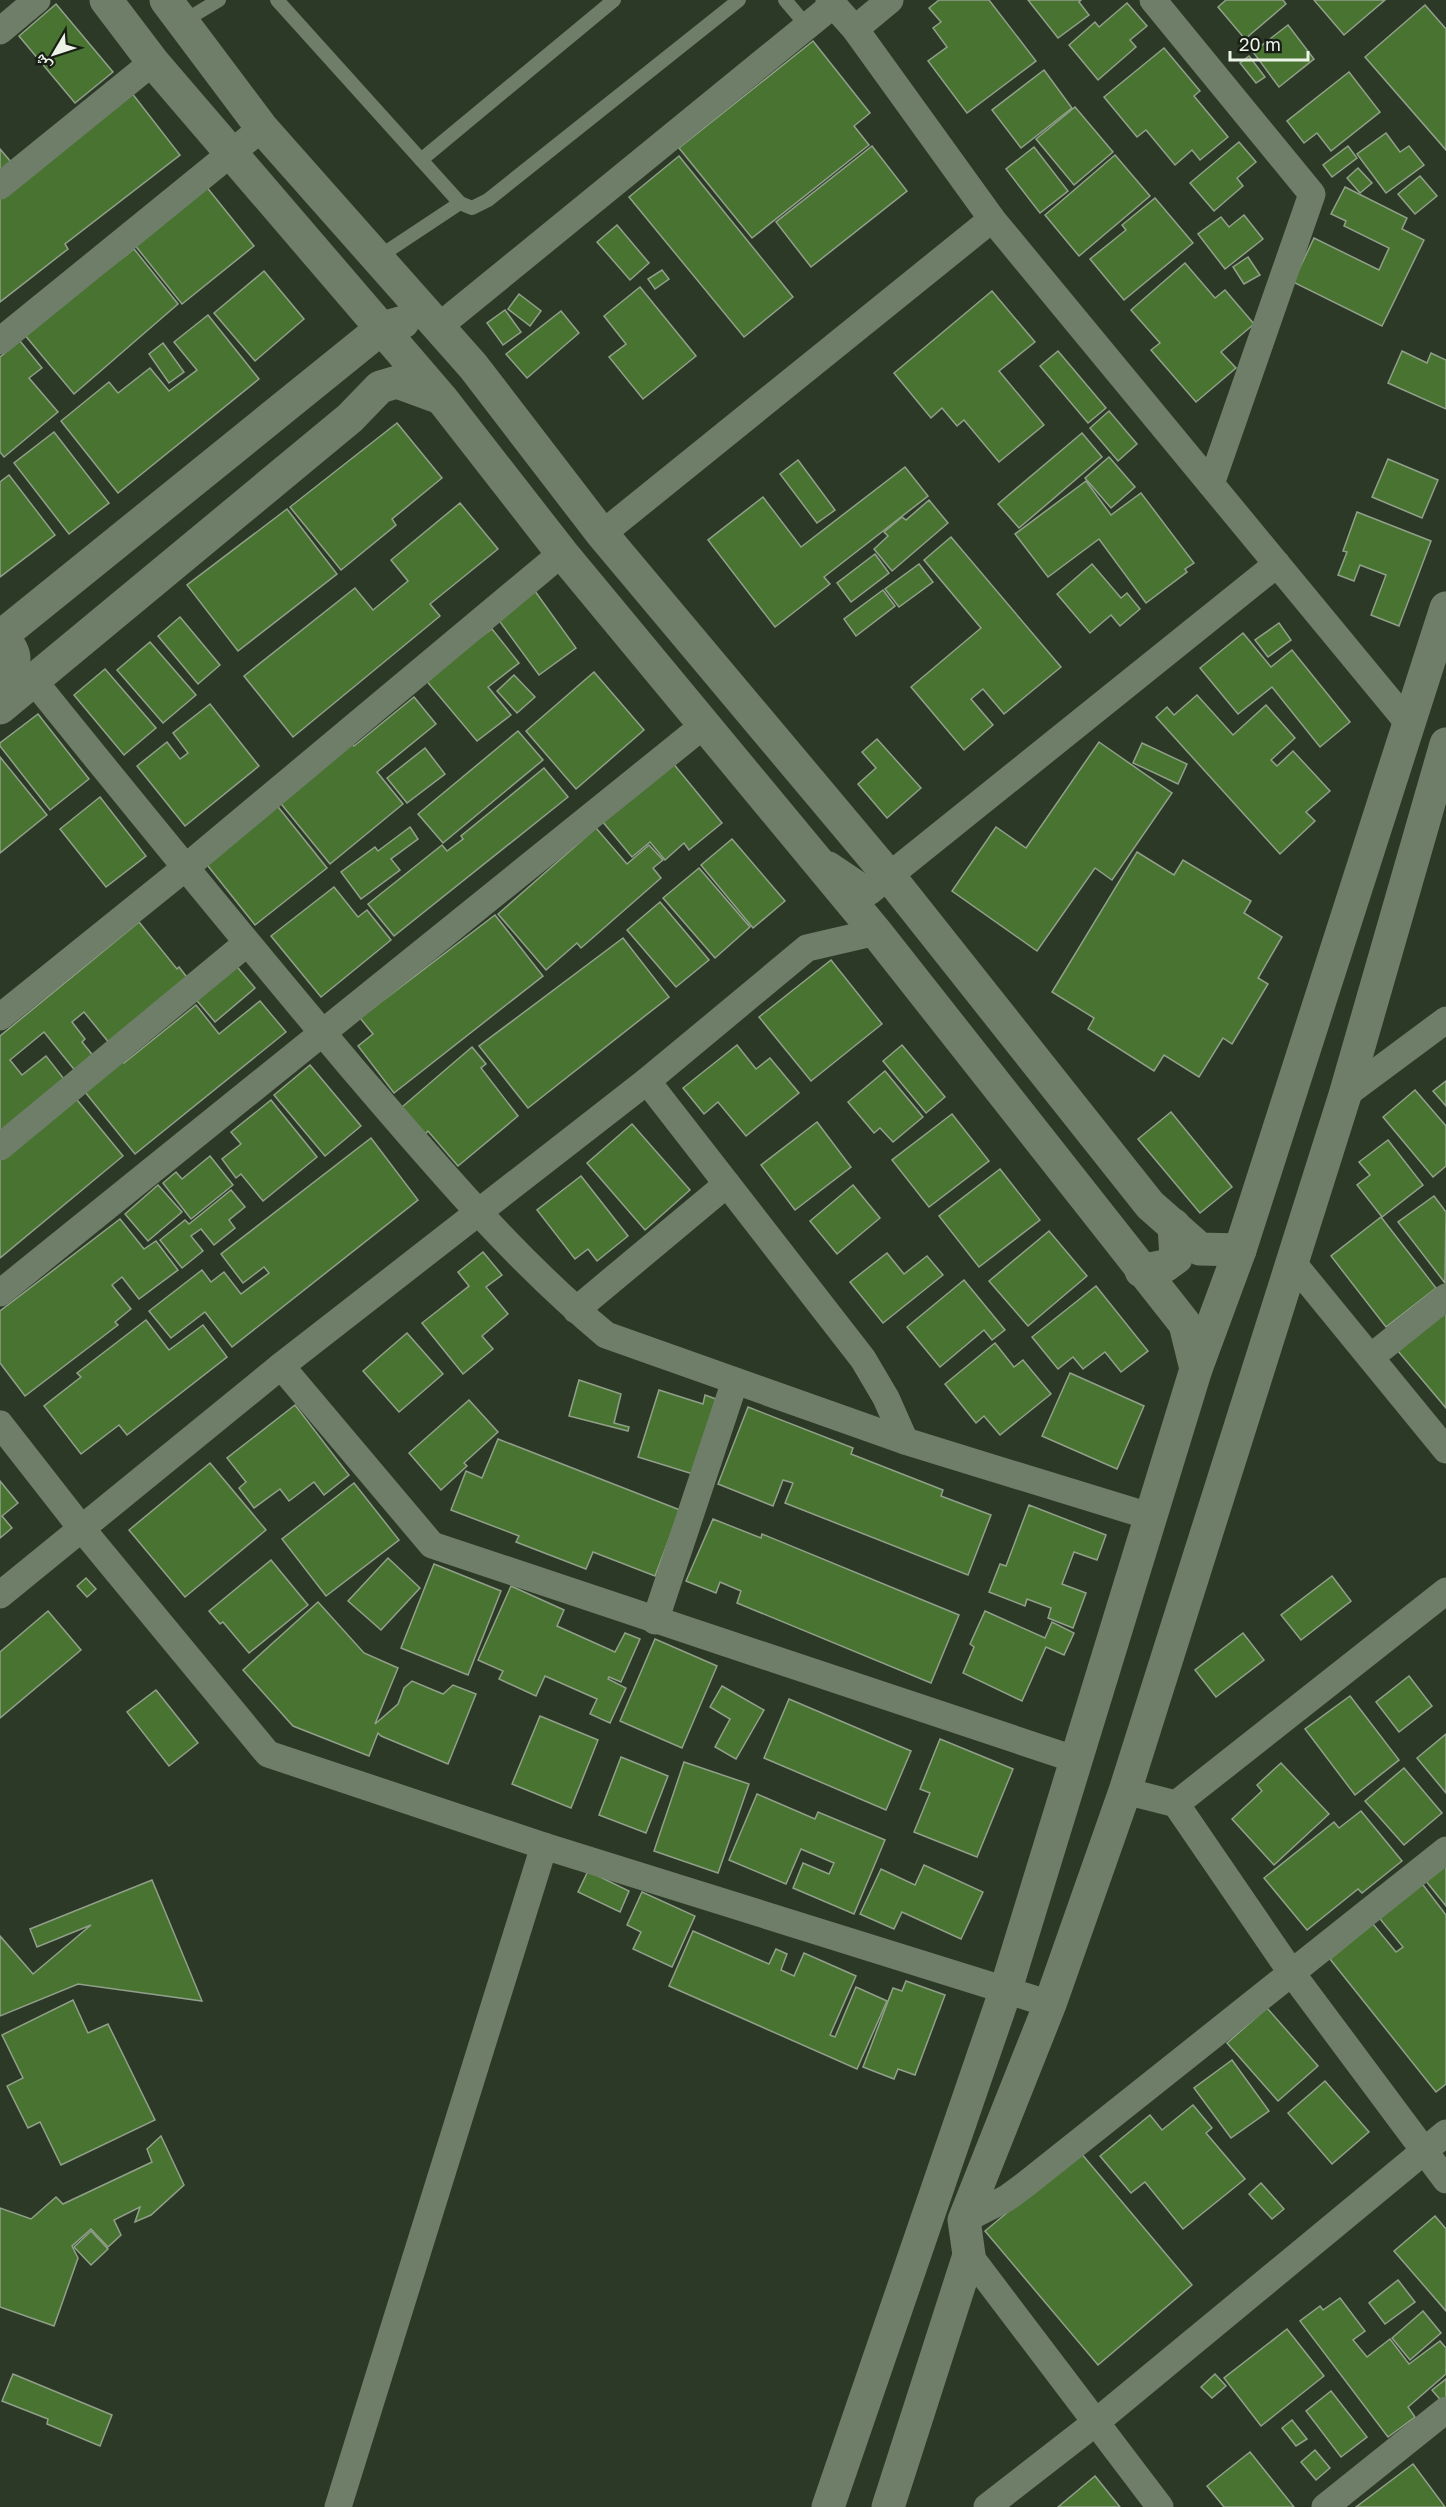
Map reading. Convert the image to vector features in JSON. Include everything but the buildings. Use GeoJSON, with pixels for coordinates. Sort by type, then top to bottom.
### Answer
{"type":"FeatureCollection","features":[{"type":"Feature","properties":{"kind":"street"},"geometry":{"type":"LineString","coordinates":[[0,31],[37,0]]}},
{"type":"Feature","properties":{"kind":"street"},"geometry":{"type":"LineString","coordinates":[[106,0],[153,62],[442,399],[562,553],[876,933],[1185,1324],[1196,1369]]}},
{"type":"Feature","properties":{"kind":"street"},"geometry":{"type":"LineString","coordinates":[[855,29],[890,0]]}},
{"type":"Feature","properties":{"kind":"street"},"geometry":{"type":"LineString","coordinates":[[1153,0],[1312,194],[1211,484]]}},
{"type":"Feature","properties":{"kind":"street"},"geometry":{"type":"LineString","coordinates":[[437,328],[807,26],[831,2],[855,29],[992,219],[1409,724]]}},
{"type":"Feature","properties":{"kind":"street"},"geometry":{"type":"LineString","coordinates":[[175,10],[262,128],[473,366],[602,534],[889,876],[1150,1205],[1200,1249],[1240,1250]]}},
{"type":"Feature","properties":{"kind":"street"},"geometry":{"type":"LineString","coordinates":[[0,186],[153,62]]}},
{"type":"Feature","properties":{"kind":"street"},"geometry":{"type":"LineString","coordinates":[[0,341],[233,154],[262,128]]}},
{"type":"Feature","properties":{"kind":"street"},"geometry":{"type":"LineString","coordinates":[[602,534],[992,219]]}},
{"type":"Feature","properties":{"kind":"street"},"geometry":{"type":"LineString","coordinates":[[0,681],[9,674],[15,660],[13,648],[0,636],[382,328],[405,322],[473,366]]}},
{"type":"Feature","properties":{"kind":"street"},"geometry":{"type":"LineString","coordinates":[[316,380],[336,384],[349,402],[350,418]]}},
{"type":"Feature","properties":{"kind":"street"},"geometry":{"type":"LineString","coordinates":[[0,708],[350,418],[380,387],[397,382],[442,399]]}},
{"type":"Feature","properties":{"kind":"street"},"geometry":{"type":"LineString","coordinates":[[0,1017],[185,868],[562,553]]}},
{"type":"Feature","properties":{"kind":"street"},"geometry":{"type":"LineString","coordinates":[[809,852],[869,892],[1277,564]]}},
{"type":"Feature","properties":{"kind":"street"},"geometry":{"type":"LineString","coordinates":[[828,2507],[1005,1992],[1074,1760],[1152,1517],[1196,1369],[1240,1250],[1446,608]]}},
{"type":"Feature","properties":{"kind":"street"},"geometry":{"type":"LineString","coordinates":[[34,681],[247,943],[477,1214],[576,1310],[606,1335],[905,1441],[1152,1517]]}},
{"type":"Feature","properties":{"kind":"street"},"geometry":{"type":"LineString","coordinates":[[0,1293],[704,725]]}},
{"type":"Feature","properties":{"kind":"street"},"geometry":{"type":"LineString","coordinates":[[888,2507],[969,2254],[964,2220],[1050,2004],[1125,1791],[1293,1263],[1443,765]]}},
{"type":"Feature","properties":{"kind":"street"},"geometry":{"type":"LineString","coordinates":[[0,1595],[281,1366],[647,1081],[807,948],[876,933]]}},
{"type":"Feature","properties":{"kind":"street"},"geometry":{"type":"LineString","coordinates":[[0,1147],[247,943]]}},
{"type":"Feature","properties":{"kind":"street"},"geometry":{"type":"LineString","coordinates":[[1345,1095],[1446,1020]]}},
{"type":"Feature","properties":{"kind":"street"},"geometry":{"type":"LineString","coordinates":[[647,1081],[863,1359],[886,1398],[905,1441]]}},
{"type":"Feature","properties":{"kind":"street"},"geometry":{"type":"LineString","coordinates":[[576,1310],[727,1184]]}},
{"type":"Feature","properties":{"kind":"street"},"geometry":{"type":"LineString","coordinates":[[1141,1271],[1165,1266],[1176,1258],[1174,1225]]}},
{"type":"Feature","properties":{"kind":"street"},"geometry":{"type":"LineString","coordinates":[[1293,1263],[1446,1450]]}},
{"type":"Feature","properties":{"kind":"street"},"geometry":{"type":"LineString","coordinates":[[1371,1357],[1446,1296]]}},
{"type":"Feature","properties":{"kind":"street"},"geometry":{"type":"LineString","coordinates":[[281,1366],[432,1545],[1074,1760]]}},
{"type":"Feature","properties":{"kind":"street"},"geometry":{"type":"LineString","coordinates":[[655,1621],[735,1382]]}},
{"type":"Feature","properties":{"kind":"street"},"geometry":{"type":"LineString","coordinates":[[0,1424],[82,1529],[268,1754],[544,1846],[1005,1992],[1050,2004]]}},
{"type":"Feature","properties":{"kind":"street"},"geometry":{"type":"LineString","coordinates":[[1176,1804],[1446,1591]]}},
{"type":"Feature","properties":{"kind":"street"},"geometry":{"type":"LineString","coordinates":[[1125,1791],[1176,1804],[1291,1972],[1446,2180]]}},
{"type":"Feature","properties":{"kind":"street"},"geometry":{"type":"LineString","coordinates":[[338,2507],[544,1846]]}},
{"type":"Feature","properties":{"kind":"street"},"geometry":{"type":"LineString","coordinates":[[964,2220],[1007,2198],[1026,2184],[1446,1850]]}},
{"type":"Feature","properties":{"kind":"street"},"geometry":{"type":"LineString","coordinates":[[987,2507],[1095,2423],[1446,2133]]}},
{"type":"Feature","properties":{"kind":"street"},"geometry":{"type":"LineString","coordinates":[[969,2254],[1160,2507]]}},
{"type":"Feature","properties":{"kind":"street"},"geometry":{"type":"LineString","coordinates":[[1325,2507],[1446,2410]]}},
{"type":"Feature","properties":{"kind":"lane"},"geometry":{"type":"LineString","coordinates":[[175,10],[219,0]]}},
{"type":"Feature","properties":{"kind":"lane"},"geometry":{"type":"LineString","coordinates":[[277,0],[460,203],[472,208],[488,200],[739,0]]}},
{"type":"Feature","properties":{"kind":"lane"},"geometry":{"type":"LineString","coordinates":[[421,160],[614,0]]}},
{"type":"Feature","properties":{"kind":"lane"},"geometry":{"type":"LineString","coordinates":[[785,0],[807,26]]}},
{"type":"Feature","properties":{"kind":"lane"},"geometry":{"type":"LineString","coordinates":[[376,258],[460,203]]}}]}
